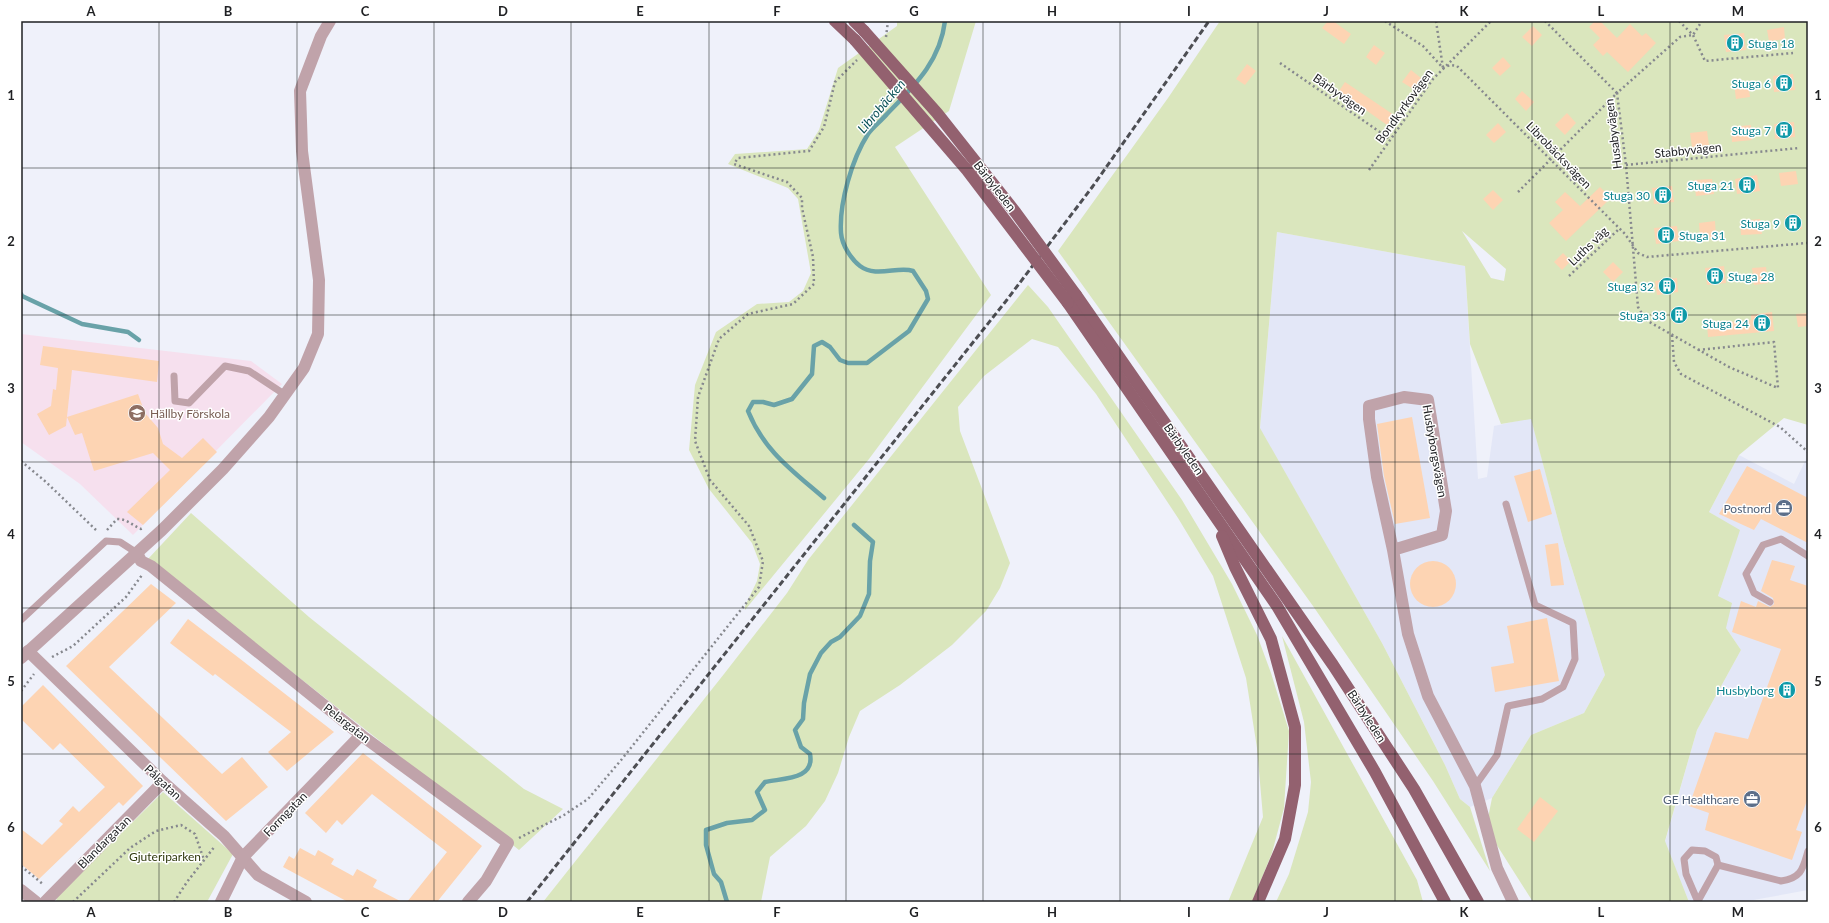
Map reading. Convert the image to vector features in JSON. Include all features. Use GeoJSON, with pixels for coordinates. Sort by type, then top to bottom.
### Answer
{"type":"FeatureCollection","features":[{"type":"Feature","properties":{"kind":"main road","name":"Bärbyleden"},"geometry":{"type":"LineString","coordinates":[[835,21],[855,40],[967,170],[1072,299],[1333,665],[1414,789],[1478,902]]}},
{"type":"Feature","properties":{"kind":"main road","name":"Bärbyleden"},"geometry":{"type":"LineString","coordinates":[[854,21],[938,113],[1016,213],[1213,514],[1277,606],[1375,772],[1445,902]]}},
{"type":"Feature","properties":{"kind":"main road"},"geometry":{"type":"LineString","coordinates":[[1213,514],[1235,567],[1271,639],[1295,727],[1295,785],[1285,839],[1258,902]]}},
{"type":"Feature","properties":{"kind":"street"},"geometry":{"type":"LineString","coordinates":[[25,654],[162,530],[223,469],[269,417],[304,368],[318,334],[319,280],[302,151],[300,91],[321,36],[330,21]]}},
{"type":"Feature","properties":{"kind":"street","name":"Husbyborgsvägen"},"geometry":{"type":"LineString","coordinates":[[1393,550],[1442,535],[1446,511],[1428,400],[1404,397],[1369,406],[1369,420],[1377,477],[1393,550],[1408,634],[1428,696],[1475,786],[1497,868],[1513,902]]}},
{"type":"Feature","properties":{"kind":"street","name":"Pelargatan"},"geometry":{"type":"LineString","coordinates":[[137,553],[141,561],[151,566],[361,735],[508,843]]}},
{"type":"Feature","properties":{"kind":"street","name":"Pålgatan"},"geometry":{"type":"LineString","coordinates":[[25,654],[43,665],[163,782],[224,836],[258,875],[306,902]]}},
{"type":"Feature","properties":{"kind":"street","name":"Formgatan"},"geometry":{"type":"LineString","coordinates":[[221,902],[243,857],[361,735]]}},
{"type":"Feature","properties":{"kind":"street","name":"Blandargatan"},"geometry":{"type":"LineString","coordinates":[[49,898],[163,782]]}},
{"type":"Feature","properties":{"kind":"street"},"geometry":{"type":"LineString","coordinates":[[468,902],[486,880],[508,843]]}},
{"type":"Feature","properties":{"kind":"street"},"geometry":{"type":"LineString","coordinates":[[21,890],[36,902]]}},
{"type":"Feature","properties":{"kind":"lane"},"geometry":{"type":"LineString","coordinates":[[174,376],[175,401],[189,403],[225,366],[248,371],[284,394]]}},
{"type":"Feature","properties":{"kind":"lane"},"geometry":{"type":"LineString","coordinates":[[1475,786],[1497,755],[1508,706],[1542,699],[1563,687],[1575,659],[1572,623],[1535,605],[1506,504]]}},
{"type":"Feature","properties":{"kind":"lane"},"geometry":{"type":"LineString","coordinates":[[1770,602],[1754,593],[1746,574],[1763,545],[1782,539],[1808,556]]}},
{"type":"Feature","properties":{"kind":"lane"},"geometry":{"type":"LineString","coordinates":[[21,620],[106,541],[120,542],[137,553]]}},
{"type":"Feature","properties":{"kind":"lane"},"geometry":{"type":"LineString","coordinates":[[1692,850],[1705,851],[1716,857],[1718,865],[1698,902],[1686,874],[1684,859],[1692,850]]}},
{"type":"Feature","properties":{"kind":"lane"},"geometry":{"type":"LineString","coordinates":[[1718,865],[1765,878],[1787,880],[1792,879],[1802,870],[1808,851]]}},
{"type":"Feature","properties":{"kind":"path"},"geometry":{"type":"LineString","coordinates":[[886,36],[888,21]]}},
{"type":"Feature","properties":{"kind":"path"},"geometry":{"type":"LineString","coordinates":[[1385,21],[1423,46],[1443,68]]}},
{"type":"Feature","properties":{"kind":"path"},"geometry":{"type":"LineString","coordinates":[[1436,21],[1443,68]]}},
{"type":"Feature","properties":{"kind":"path","name":"Bondkyrkovägen"},"geometry":{"type":"LineString","coordinates":[[1369,170],[1433,79],[1492,21]]}},
{"type":"Feature","properties":{"kind":"path"},"geometry":{"type":"LineString","coordinates":[[1518,192],[1617,93],[1546,21]]}},
{"type":"Feature","properties":{"kind":"path"},"geometry":{"type":"LineString","coordinates":[[1679,21],[1693,35],[1705,61],[1793,53]]}},
{"type":"Feature","properties":{"kind":"path"},"geometry":{"type":"LineString","coordinates":[[1693,35],[1700,24],[1700,21]]}},
{"type":"Feature","properties":{"kind":"path","name":"Husabyvägen"},"geometry":{"type":"LineString","coordinates":[[1693,35],[1680,37],[1617,93],[1634,244],[1638,307],[1646,320],[1698,350],[1729,366],[1778,388],[1774,342],[1698,350]]}},
{"type":"Feature","properties":{"kind":"path","name":"Bärbyvägen"},"geometry":{"type":"LineString","coordinates":[[1280,63],[1390,139]]}},
{"type":"Feature","properties":{"kind":"path"},"geometry":{"type":"LineString","coordinates":[[508,843],[564,815],[588,799],[622,759],[759,587],[763,561],[749,526],[710,480],[695,441],[698,397],[719,339],[748,314],[793,304],[814,284],[814,257],[802,208],[802,198],[787,182],[734,164],[738,158],[809,151],[824,127],[835,82],[851,65]]}},
{"type":"Feature","properties":{"kind":"path","name":"Librobäcksvägen"},"geometry":{"type":"LineString","coordinates":[[1443,68],[1450,65],[1457,66],[1634,244],[1638,253],[1647,257],[1807,242]]}},
{"type":"Feature","properties":{"kind":"path","name":"Stabbyvägen"},"geometry":{"type":"LineString","coordinates":[[1626,165],[1799,148]]}},
{"type":"Feature","properties":{"kind":"path","name":"Luths väg"},"geometry":{"type":"LineString","coordinates":[[1569,276],[1619,229]]}},
{"type":"Feature","properties":{"kind":"path"},"geometry":{"type":"LineString","coordinates":[[1672,335],[1674,362],[1681,374],[1780,427],[1808,452]]}},
{"type":"Feature","properties":{"kind":"path"},"geometry":{"type":"LineString","coordinates":[[21,462],[46,482],[96,530]]}},
{"type":"Feature","properties":{"kind":"path"},"geometry":{"type":"LineString","coordinates":[[106,532],[117,519],[125,519],[141,529],[145,527]]}},
{"type":"Feature","properties":{"kind":"path"},"geometry":{"type":"LineString","coordinates":[[21,691],[27,682],[53,656],[73,646],[126,597],[137,580],[151,566]]}},
{"type":"Feature","properties":{"kind":"path"},"geometry":{"type":"LineString","coordinates":[[73,902],[130,848],[156,831],[181,825],[195,834],[204,860]]}},
{"type":"Feature","properties":{"kind":"path"},"geometry":{"type":"LineString","coordinates":[[174,902],[187,882],[224,836]]}},
{"type":"Feature","properties":{"kind":"path"},"geometry":{"type":"LineString","coordinates":[[21,866],[49,898]]}},
{"type":"Feature","properties":{"kind":"shaded area"},"geometry":{"type":"Polygon","coordinates":[[[1277,232],[1465,266],[1478,479],[1487,477],[1494,426],[1531,418],[1564,543],[1605,675],[1584,713],[1531,735],[1492,798],[1470,807],[1460,799],[1445,765],[1382,643],[1260,429],[1277,232]]]}},
{"type":"Feature","properties":{"kind":"shaded area","name":"Hällby Förskola"},"geometry":{"type":"Polygon","coordinates":[[[21,334],[251,361],[282,384],[133,535],[80,484],[21,442],[21,334]]]}},
{"type":"Feature","properties":{"kind":"shaded area"},"geometry":{"type":"Polygon","coordinates":[[[1739,455],[1794,484],[1808,455],[1808,890],[1748,902],[1689,902],[1665,842],[1697,730],[1741,650],[1726,628],[1718,596],[1739,531],[1709,512],[1739,455]]]}},
{"type":"Feature","properties":{"kind":"green space"},"geometry":{"type":"Polygon","coordinates":[[[897,21],[976,21],[949,111],[895,147],[991,295],[869,459],[745,610],[745,606],[757,581],[760,564],[752,543],[709,489],[689,450],[695,385],[716,332],[757,304],[789,302],[803,291],[811,273],[798,199],[788,188],[728,164],[735,154],[807,149],[819,130],[838,68],[897,26],[897,21]]]}},
{"type":"Feature","properties":{"kind":"green space"},"geometry":{"type":"Polygon","coordinates":[[[1220,21],[1808,21],[1808,425],[1784,418],[1739,455],[1709,512],[1740,530],[1718,596],[1732,603],[1726,628],[1741,650],[1697,730],[1665,841],[1689,902],[1533,902],[1486,828],[1492,798],[1531,735],[1584,713],[1605,675],[1564,543],[1531,419],[1501,424],[1470,344],[1465,266],[1277,232],[1260,428],[1382,643],[1445,765],[1460,799],[1470,807],[1490,871],[1433,781],[1313,606],[1058,251],[1168,98],[1220,21]],[[1462,231],[1491,278],[1504,281],[1506,269],[1462,231]]]}},
{"type":"Feature","properties":{"kind":"green space"},"geometry":{"type":"Polygon","coordinates":[[[1028,285],[1048,307],[1182,500],[1232,584],[1257,635],[1271,673],[1289,731],[1284,808],[1272,853],[1252,902],[1228,902],[1263,817],[1257,748],[1246,678],[1213,576],[1178,518],[1096,394],[1058,347],[1032,339],[984,376],[958,407],[960,431],[1010,563],[1000,588],[986,611],[952,645],[900,685],[860,711],[849,737],[838,773],[825,801],[806,826],[770,857],[761,902],[543,902],[787,593],[808,560],[1028,285]]]}},
{"type":"Feature","properties":{"kind":"green space"},"geometry":{"type":"Polygon","coordinates":[[[191,513],[309,617],[524,789],[563,809],[519,850],[148,559],[191,513]]]}},
{"type":"Feature","properties":{"kind":"green space"},"geometry":{"type":"Polygon","coordinates":[[[1282,636],[1417,880],[1423,902],[1276,902],[1289,874],[1308,812],[1311,782],[1304,722],[1282,636]]]}},
{"type":"Feature","properties":{"kind":"green space","name":"Gjuteriparken"},"geometry":{"type":"Polygon","coordinates":[[[163,792],[233,854],[207,902],[56,902],[57,897],[163,792]]]}},
{"type":"Feature","properties":{"kind":"building"},"geometry":{"type":"Polygon","coordinates":[[[1328,21],[1333,21],[1351,34],[1344,44],[1322,28],[1328,21]]]}},
{"type":"Feature","properties":{"kind":"building"},"geometry":{"type":"Polygon","coordinates":[[[1595,21],[1600,21],[1617,38],[1630,24],[1642,36],[1646,33],[1656,43],[1628,72],[1607,52],[1603,56],[1593,45],[1600,38],[1589,27],[1595,21]]]}},
{"type":"Feature","properties":{"kind":"building"},"geometry":{"type":"Polygon","coordinates":[[[1533,26],[1542,35],[1532,46],[1522,37],[1533,26]]]}},
{"type":"Feature","properties":{"kind":"building"},"geometry":{"type":"Polygon","coordinates":[[[1784,27],[1785,39],[1769,41],[1767,30],[1784,27]]]}},
{"type":"Feature","properties":{"kind":"building","name":"Stuga 18"},"geometry":{"type":"Polygon","coordinates":[[[1744,33],[1746,50],[1726,52],[1724,35],[1744,33]]]}},
{"type":"Feature","properties":{"kind":"building"},"geometry":{"type":"Polygon","coordinates":[[[1374,45],[1385,53],[1376,65],[1366,57],[1374,45]]]}},
{"type":"Feature","properties":{"kind":"building"},"geometry":{"type":"Polygon","coordinates":[[[1503,57],[1511,66],[1500,76],[1492,68],[1503,57]]]}},
{"type":"Feature","properties":{"kind":"building"},"geometry":{"type":"Polygon","coordinates":[[[1247,64],[1256,71],[1245,85],[1236,79],[1247,64]]]}},
{"type":"Feature","properties":{"kind":"building"},"geometry":{"type":"Polygon","coordinates":[[[1411,70],[1421,78],[1413,89],[1402,82],[1411,70]]]}},
{"type":"Feature","properties":{"kind":"building","name":"Stuga 6"},"geometry":{"type":"Polygon","coordinates":[[[1793,74],[1795,90],[1774,92],[1773,76],[1793,74]]]}},
{"type":"Feature","properties":{"kind":"building"},"geometry":{"type":"Polygon","coordinates":[[[1345,82],[1394,115],[1387,125],[1339,91],[1345,82]]]}},
{"type":"Feature","properties":{"kind":"building"},"geometry":{"type":"Polygon","coordinates":[[[1748,83],[1750,97],[1736,99],[1734,84],[1748,83]]]}},
{"type":"Feature","properties":{"kind":"building"},"geometry":{"type":"Polygon","coordinates":[[[1522,91],[1534,102],[1526,111],[1515,99],[1522,91]]]}},
{"type":"Feature","properties":{"kind":"building"},"geometry":{"type":"Polygon","coordinates":[[[1567,113],[1576,123],[1565,135],[1555,125],[1567,113]]]}},
{"type":"Feature","properties":{"kind":"building","name":"Stuga 7"},"geometry":{"type":"Polygon","coordinates":[[[1794,122],[1795,137],[1775,139],[1774,124],[1794,122]]]}},
{"type":"Feature","properties":{"kind":"building"},"geometry":{"type":"Polygon","coordinates":[[[1498,123],[1506,132],[1494,143],[1486,135],[1498,123]]]}},
{"type":"Feature","properties":{"kind":"building"},"geometry":{"type":"Polygon","coordinates":[[[1751,125],[1752,140],[1732,142],[1731,127],[1751,125]]]}},
{"type":"Feature","properties":{"kind":"building"},"geometry":{"type":"Polygon","coordinates":[[[1707,131],[1709,145],[1692,147],[1690,133],[1707,131]]]}},
{"type":"Feature","properties":{"kind":"building"},"geometry":{"type":"Polygon","coordinates":[[[1796,171],[1798,184],[1781,186],[1779,173],[1796,171]]]}},
{"type":"Feature","properties":{"kind":"building","name":"Stuga 21"},"geometry":{"type":"Polygon","coordinates":[[[1757,175],[1760,191],[1737,194],[1735,179],[1757,175]]]}},
{"type":"Feature","properties":{"kind":"building"},"geometry":{"type":"Polygon","coordinates":[[[1712,179],[1714,194],[1696,196],[1694,180],[1712,179]]]}},
{"type":"Feature","properties":{"kind":"building","name":"Stuga 30"},"geometry":{"type":"Polygon","coordinates":[[[1672,186],[1674,202],[1654,204],[1652,188],[1672,186]]]}},
{"type":"Feature","properties":{"kind":"building"},"geometry":{"type":"Polygon","coordinates":[[[1600,187],[1611,198],[1566,241],[1549,223],[1563,210],[1555,202],[1565,192],[1580,206],[1600,187]]]}},
{"type":"Feature","properties":{"kind":"building"},"geometry":{"type":"Polygon","coordinates":[[[1493,190],[1503,200],[1493,210],[1483,199],[1493,190]]]}},
{"type":"Feature","properties":{"kind":"building","name":"Stuga 9"},"geometry":{"type":"Polygon","coordinates":[[[1800,215],[1802,229],[1786,230],[1785,216],[1800,215]]]}},
{"type":"Feature","properties":{"kind":"building"},"geometry":{"type":"Polygon","coordinates":[[[1760,219],[1762,234],[1741,235],[1740,221],[1760,219]]]}},
{"type":"Feature","properties":{"kind":"building"},"geometry":{"type":"Polygon","coordinates":[[[1715,221],[1716,237],[1700,239],[1699,223],[1715,221]]]}},
{"type":"Feature","properties":{"kind":"building","name":"Stuga 31"},"geometry":{"type":"Polygon","coordinates":[[[1677,226],[1679,241],[1656,244],[1654,228],[1677,226]]]}},
{"type":"Feature","properties":{"kind":"building"},"geometry":{"type":"Polygon","coordinates":[[[1563,253],[1571,261],[1562,270],[1554,262],[1563,253]]]}},
{"type":"Feature","properties":{"kind":"building"},"geometry":{"type":"Polygon","coordinates":[[[1613,262],[1623,272],[1613,282],[1603,272],[1613,262]]]}},
{"type":"Feature","properties":{"kind":"building","name":"Stuga 28"},"geometry":{"type":"Polygon","coordinates":[[[1724,266],[1726,283],[1707,285],[1705,268],[1724,266]]]}},
{"type":"Feature","properties":{"kind":"building"},"geometry":{"type":"Polygon","coordinates":[[[1766,267],[1768,283],[1754,285],[1752,268],[1766,267]]]}},
{"type":"Feature","properties":{"kind":"building","name":"Stuga 32"},"geometry":{"type":"Polygon","coordinates":[[[1677,278],[1678,292],[1657,295],[1655,281],[1677,278]]]}},
{"type":"Feature","properties":{"kind":"building","name":"Stuga 33"},"geometry":{"type":"Polygon","coordinates":[[[1684,306],[1686,322],[1674,324],[1672,308],[1684,306]]]}},
{"type":"Feature","properties":{"kind":"building"},"geometry":{"type":"Polygon","coordinates":[[[1772,312],[1774,331],[1708,337],[1707,324],[1751,320],[1751,315],[1772,312]]]}},
{"type":"Feature","properties":{"kind":"building"},"geometry":{"type":"Polygon","coordinates":[[[1808,313],[1808,326],[1798,327],[1796,314],[1808,313]]]}},
{"type":"Feature","properties":{"kind":"building"},"geometry":{"type":"Polygon","coordinates":[[[43,346],[159,361],[157,382],[72,370],[66,426],[49,435],[37,414],[51,406],[53,389],[56,390],[58,368],[40,365],[43,346]]]}},
{"type":"Feature","properties":{"kind":"building"},"geometry":{"type":"Polygon","coordinates":[[[138,394],[145,413],[158,428],[163,444],[182,458],[203,438],[217,452],[143,525],[127,512],[170,470],[153,453],[94,471],[82,433],[75,435],[67,417],[138,394]]]}},
{"type":"Feature","properties":{"kind":"building"},"geometry":{"type":"Polygon","coordinates":[[[1412,417],[1430,518],[1395,524],[1384,476],[1377,424],[1412,417]]]}},
{"type":"Feature","properties":{"kind":"building"},"geometry":{"type":"Polygon","coordinates":[[[1747,466],[1808,498],[1808,543],[1761,519],[1754,530],[1719,514],[1747,466]]]}},
{"type":"Feature","properties":{"kind":"building"},"geometry":{"type":"Polygon","coordinates":[[[1540,469],[1552,514],[1528,522],[1514,476],[1540,469]]]}},
{"type":"Feature","properties":{"kind":"building"},"geometry":{"type":"Polygon","coordinates":[[[1558,543],[1564,585],[1551,586],[1545,545],[1558,543]]]}},
{"type":"Feature","properties":{"kind":"building","name":"Husbyborg"},"geometry":{"type":"Polygon","coordinates":[[[1772,560],[1795,566],[1790,580],[1808,586],[1808,798],[1796,830],[1802,832],[1792,860],[1705,830],[1709,813],[1689,806],[1715,732],[1748,739],[1781,649],[1732,632],[1741,601],[1756,607],[1758,601],[1770,607],[1774,604],[1773,598],[1761,591],[1772,560]]]}},
{"type":"Feature","properties":{"kind":"building"},"geometry":{"type":"Polygon","coordinates":[[[1428,561],[1438,561],[1446,565],[1452,571],[1456,579],[1456,589],[1452,597],[1446,603],[1438,607],[1428,607],[1420,603],[1414,597],[1410,589],[1410,579],[1414,571],[1420,565],[1428,561]]]}},
{"type":"Feature","properties":{"kind":"building"},"geometry":{"type":"Polygon","coordinates":[[[151,584],[176,603],[109,667],[222,774],[242,757],[268,787],[226,821],[66,666],[151,584]]]}},
{"type":"Feature","properties":{"kind":"building"},"geometry":{"type":"Polygon","coordinates":[[[1547,618],[1559,681],[1495,692],[1491,667],[1514,663],[1507,626],[1547,618]]]}},
{"type":"Feature","properties":{"kind":"building"},"geometry":{"type":"Polygon","coordinates":[[[188,619],[334,732],[287,771],[268,752],[291,732],[215,674],[213,676],[170,643],[188,619]]]}},
{"type":"Feature","properties":{"kind":"building"},"geometry":{"type":"Polygon","coordinates":[[[43,685],[143,786],[123,806],[119,802],[39,879],[21,864],[21,829],[42,845],[63,824],[59,821],[73,806],[79,812],[105,787],[60,743],[53,750],[21,719],[21,707],[43,685]]]}},
{"type":"Feature","properties":{"kind":"building"},"geometry":{"type":"Polygon","coordinates":[[[363,753],[482,846],[437,902],[407,902],[447,852],[372,794],[342,825],[337,820],[326,833],[305,813],[363,753]]]}},
{"type":"Feature","properties":{"kind":"building"},"geometry":{"type":"Polygon","coordinates":[[[1540,797],[1558,811],[1534,842],[1517,829],[1540,797]]]}},
{"type":"Feature","properties":{"kind":"building"},"geometry":{"type":"Polygon","coordinates":[[[300,848],[315,856],[318,850],[334,859],[331,864],[353,876],[357,869],[377,880],[373,887],[402,902],[348,902],[283,867],[289,856],[294,859],[300,848]]]}},
{"type":"Feature","properties":{"kind":"waterway","name":"Librobäcken"},"geometry":{"type":"LineString","coordinates":[[824,498],[780,459],[771,449],[762,438],[748,411],[753,402],[763,402],[774,405],[792,399],[812,374],[814,346],[822,342],[830,347],[840,360],[848,363],[867,363],[909,331],[928,299],[926,291],[913,271],[901,270],[880,272],[860,266],[850,256],[843,242],[841,221],[844,195],[852,168],[862,144],[870,131],[916,83],[932,61],[938,49],[945,21]]}},
{"type":"Feature","properties":{"kind":"waterway"},"geometry":{"type":"LineString","coordinates":[[21,294],[22,296],[82,324],[128,332],[139,340]]}},
{"type":"Feature","properties":{"kind":"waterway","name":"Librobäcken"},"geometry":{"type":"LineString","coordinates":[[727,902],[721,882],[714,874],[706,845],[706,830],[727,823],[752,820],[765,810],[757,792],[765,782],[796,776],[808,769],[810,754],[801,747],[795,730],[803,719],[804,703],[810,674],[821,653],[831,642],[840,637],[860,616],[869,594],[870,561],[873,542],[854,525]]}},
{"type":"Feature","properties":{"kind":"railway"},"geometry":{"type":"LineString","coordinates":[[527,902],[1006,301],[1093,186],[1209,21]]}},
{"type":"Feature","properties":{"kind":"place","name":"Stuga 18"},"geometry":{"type":"Point","coordinates":[1735,43]}},
{"type":"Feature","properties":{"kind":"place","name":"Stuga 6"},"geometry":{"type":"Point","coordinates":[1784,83]}},
{"type":"Feature","properties":{"kind":"place","name":"Stuga 7"},"geometry":{"type":"Point","coordinates":[1784,130]}},
{"type":"Feature","properties":{"kind":"place","name":"Stuga 21"},"geometry":{"type":"Point","coordinates":[1747,185]}},
{"type":"Feature","properties":{"kind":"place","name":"Stuga 30"},"geometry":{"type":"Point","coordinates":[1663,195]}},
{"type":"Feature","properties":{"kind":"place","name":"Stuga 9"},"geometry":{"type":"Point","coordinates":[1793,223]}},
{"type":"Feature","properties":{"kind":"place","name":"Stuga 31"},"geometry":{"type":"Point","coordinates":[1666,235]}},
{"type":"Feature","properties":{"kind":"place","name":"Stuga 28"},"geometry":{"type":"Point","coordinates":[1715,276]}},
{"type":"Feature","properties":{"kind":"place","name":"Stuga 32"},"geometry":{"type":"Point","coordinates":[1667,286]}},
{"type":"Feature","properties":{"kind":"place","name":"Stuga 33"},"geometry":{"type":"Point","coordinates":[1679,315]}},
{"type":"Feature","properties":{"kind":"place","name":"Stuga 24"},"geometry":{"type":"Point","coordinates":[1762,323]}},
{"type":"Feature","properties":{"kind":"place","name":"Hällby Förskola"},"geometry":{"type":"Point","coordinates":[137,413]}},
{"type":"Feature","properties":{"kind":"place","name":"Postnord"},"geometry":{"type":"Point","coordinates":[1784,508]}},
{"type":"Feature","properties":{"kind":"place","name":"Husbyborg"},"geometry":{"type":"Point","coordinates":[1787,690]}},
{"type":"Feature","properties":{"kind":"place","name":"GE Healthcare"},"geometry":{"type":"Point","coordinates":[1752,799]}}]}
